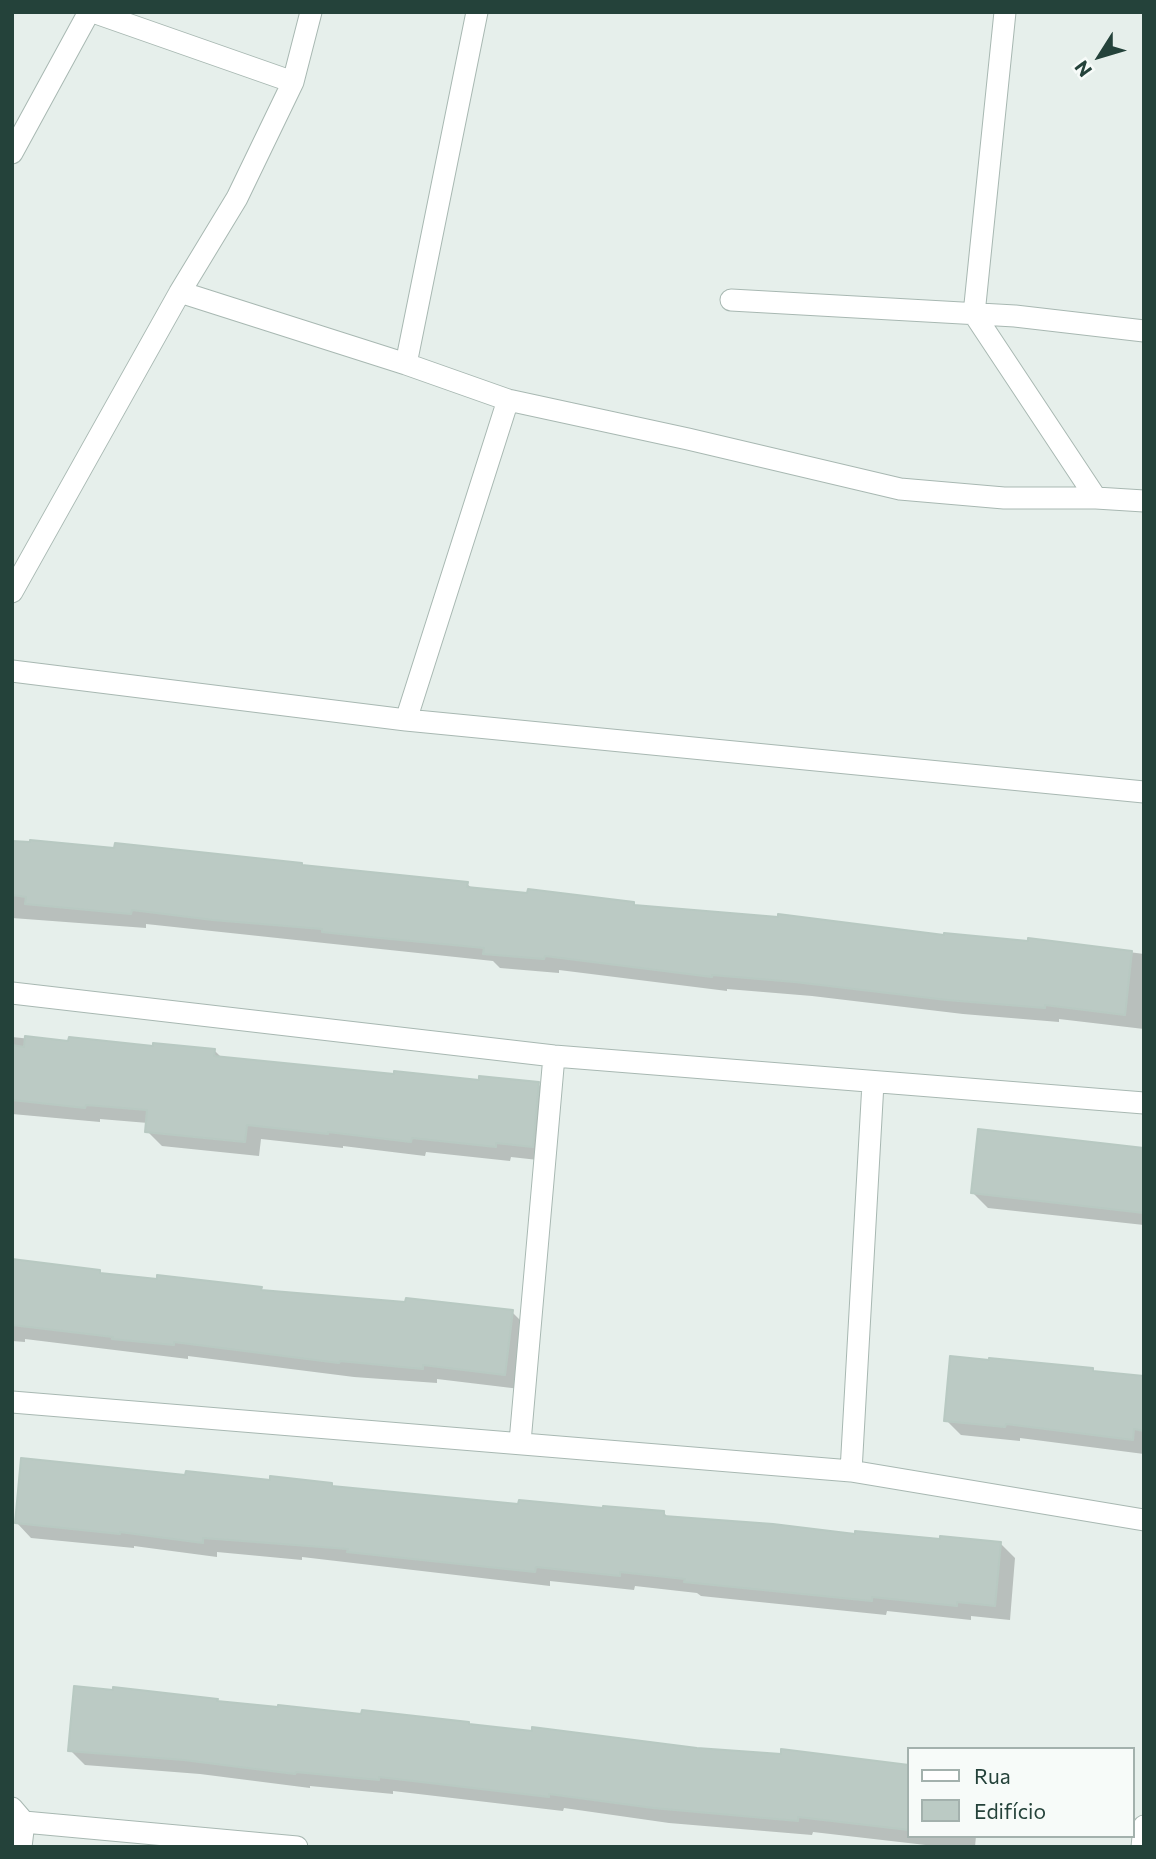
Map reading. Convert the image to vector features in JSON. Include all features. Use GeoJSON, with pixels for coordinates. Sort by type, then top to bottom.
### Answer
{"type":"FeatureCollection","features":[{"type":"Feature","properties":{"kind":"street"},"geometry":{"type":"LineString","coordinates":[[12,153],[91,12],[293,82]]}},
{"type":"Feature","properties":{"kind":"street"},"geometry":{"type":"LineString","coordinates":[[12,592],[180,292],[237,198],[293,82],[311,12]]}},
{"type":"Feature","properties":{"kind":"street"},"geometry":{"type":"LineString","coordinates":[[406,363],[477,12]]}},
{"type":"Feature","properties":{"kind":"street"},"geometry":{"type":"LineString","coordinates":[[1005,12],[974,314],[1096,498]]}},
{"type":"Feature","properties":{"kind":"street"},"geometry":{"type":"LineString","coordinates":[[180,292],[406,363],[508,400],[900,489],[1004,498],[1144,501]]}},
{"type":"Feature","properties":{"kind":"street"},"geometry":{"type":"LineString","coordinates":[[731,300],[1015,316],[1144,331]]}},
{"type":"Feature","properties":{"kind":"street"},"geometry":{"type":"LineString","coordinates":[[406,720],[508,400]]}},
{"type":"Feature","properties":{"kind":"street"},"geometry":{"type":"LineString","coordinates":[[12,671],[406,720],[1144,792]]}},
{"type":"Feature","properties":{"kind":"street"},"geometry":{"type":"LineString","coordinates":[[12,993],[554,1056],[1144,1103]]}},
{"type":"Feature","properties":{"kind":"street"},"geometry":{"type":"LineString","coordinates":[[520,1443],[554,1056]]}},
{"type":"Feature","properties":{"kind":"street"},"geometry":{"type":"LineString","coordinates":[[851,1471],[873,1083]]}},
{"type":"Feature","properties":{"kind":"street"},"geometry":{"type":"LineString","coordinates":[[12,1402],[851,1471],[1144,1520]]}},
{"type":"Feature","properties":{"kind":"street"},"geometry":{"type":"LineString","coordinates":[[21,1847],[18,1815],[297,1847]]}},
{"type":"Feature","properties":{"kind":"street"},"geometry":{"type":"LineString","coordinates":[[1142,1847],[1144,1826]]}},
{"type":"Feature","properties":{"kind":"building"},"geometry":{"type":"Polygon","coordinates":[[[30,840],[114,848],[115,843],[468,882],[467,887],[527,893],[528,889],[634,902],[634,905],[778,917],[778,914],[944,935],[1028,941],[1028,938],[1132,951],[1125,1015],[1045,1005],[1045,1008],[947,1000],[795,982],[712,977],[545,956],[544,959],[483,954],[484,948],[322,932],[322,929],[132,910],[131,914],[25,904],[26,897],[12,895],[12,841],[30,840]]]}},
{"type":"Feature","properties":{"kind":"building"},"geometry":{"type":"Polygon","coordinates":[[[25,1036],[215,1049],[214,1056],[394,1074],[394,1071],[479,1080],[479,1076],[539,1082],[533,1147],[496,1143],[496,1147],[412,1138],[411,1142],[247,1125],[245,1142],[145,1132],[147,1110],[86,1105],[85,1108],[12,1100],[12,1045],[24,1047],[25,1036]]]}},
{"type":"Feature","properties":{"kind":"building"},"geometry":{"type":"Polygon","coordinates":[[[978,1129],[1144,1148],[1144,1213],[971,1193],[978,1129]]]}},
{"type":"Feature","properties":{"kind":"building"},"geometry":{"type":"Polygon","coordinates":[[[12,1259],[100,1270],[100,1273],[157,1279],[157,1275],[262,1287],[261,1290],[405,1302],[406,1298],[513,1310],[505,1375],[423,1365],[423,1369],[339,1363],[174,1342],[174,1345],[112,1339],[113,1337],[12,1325],[12,1259]]]}},
{"type":"Feature","properties":{"kind":"building"},"geometry":{"type":"Polygon","coordinates":[[[950,1356],[1093,1368],[1093,1371],[1144,1376],[1144,1431],[1134,1429],[1133,1440],[1006,1424],[1005,1427],[944,1421],[950,1356]]]}},
{"type":"Feature","properties":{"kind":"building"},"geometry":{"type":"Polygon","coordinates":[[[21,1458],[185,1475],[186,1471],[270,1480],[270,1476],[332,1483],[332,1486],[518,1504],[519,1500],[664,1511],[664,1516],[773,1524],[855,1534],[855,1531],[1001,1542],[995,1606],[957,1602],[957,1606],[872,1597],[872,1601],[684,1582],[685,1579],[620,1572],[620,1576],[536,1567],[535,1572],[347,1552],[348,1549],[203,1538],[203,1543],[120,1532],[15,1523],[21,1458]]]}},
{"type":"Feature","properties":{"kind":"building"},"geometry":{"type":"Polygon","coordinates":[[[74,1686],[113,1690],[113,1687],[218,1699],[217,1701],[361,1714],[362,1710],[532,1731],[532,1727],[697,1748],[781,1754],[781,1749],[908,1765],[908,1830],[798,1817],[798,1821],[653,1808],[549,1794],[549,1797],[379,1777],[379,1780],[295,1774],[184,1760],[68,1751],[74,1686]]]}}]}
